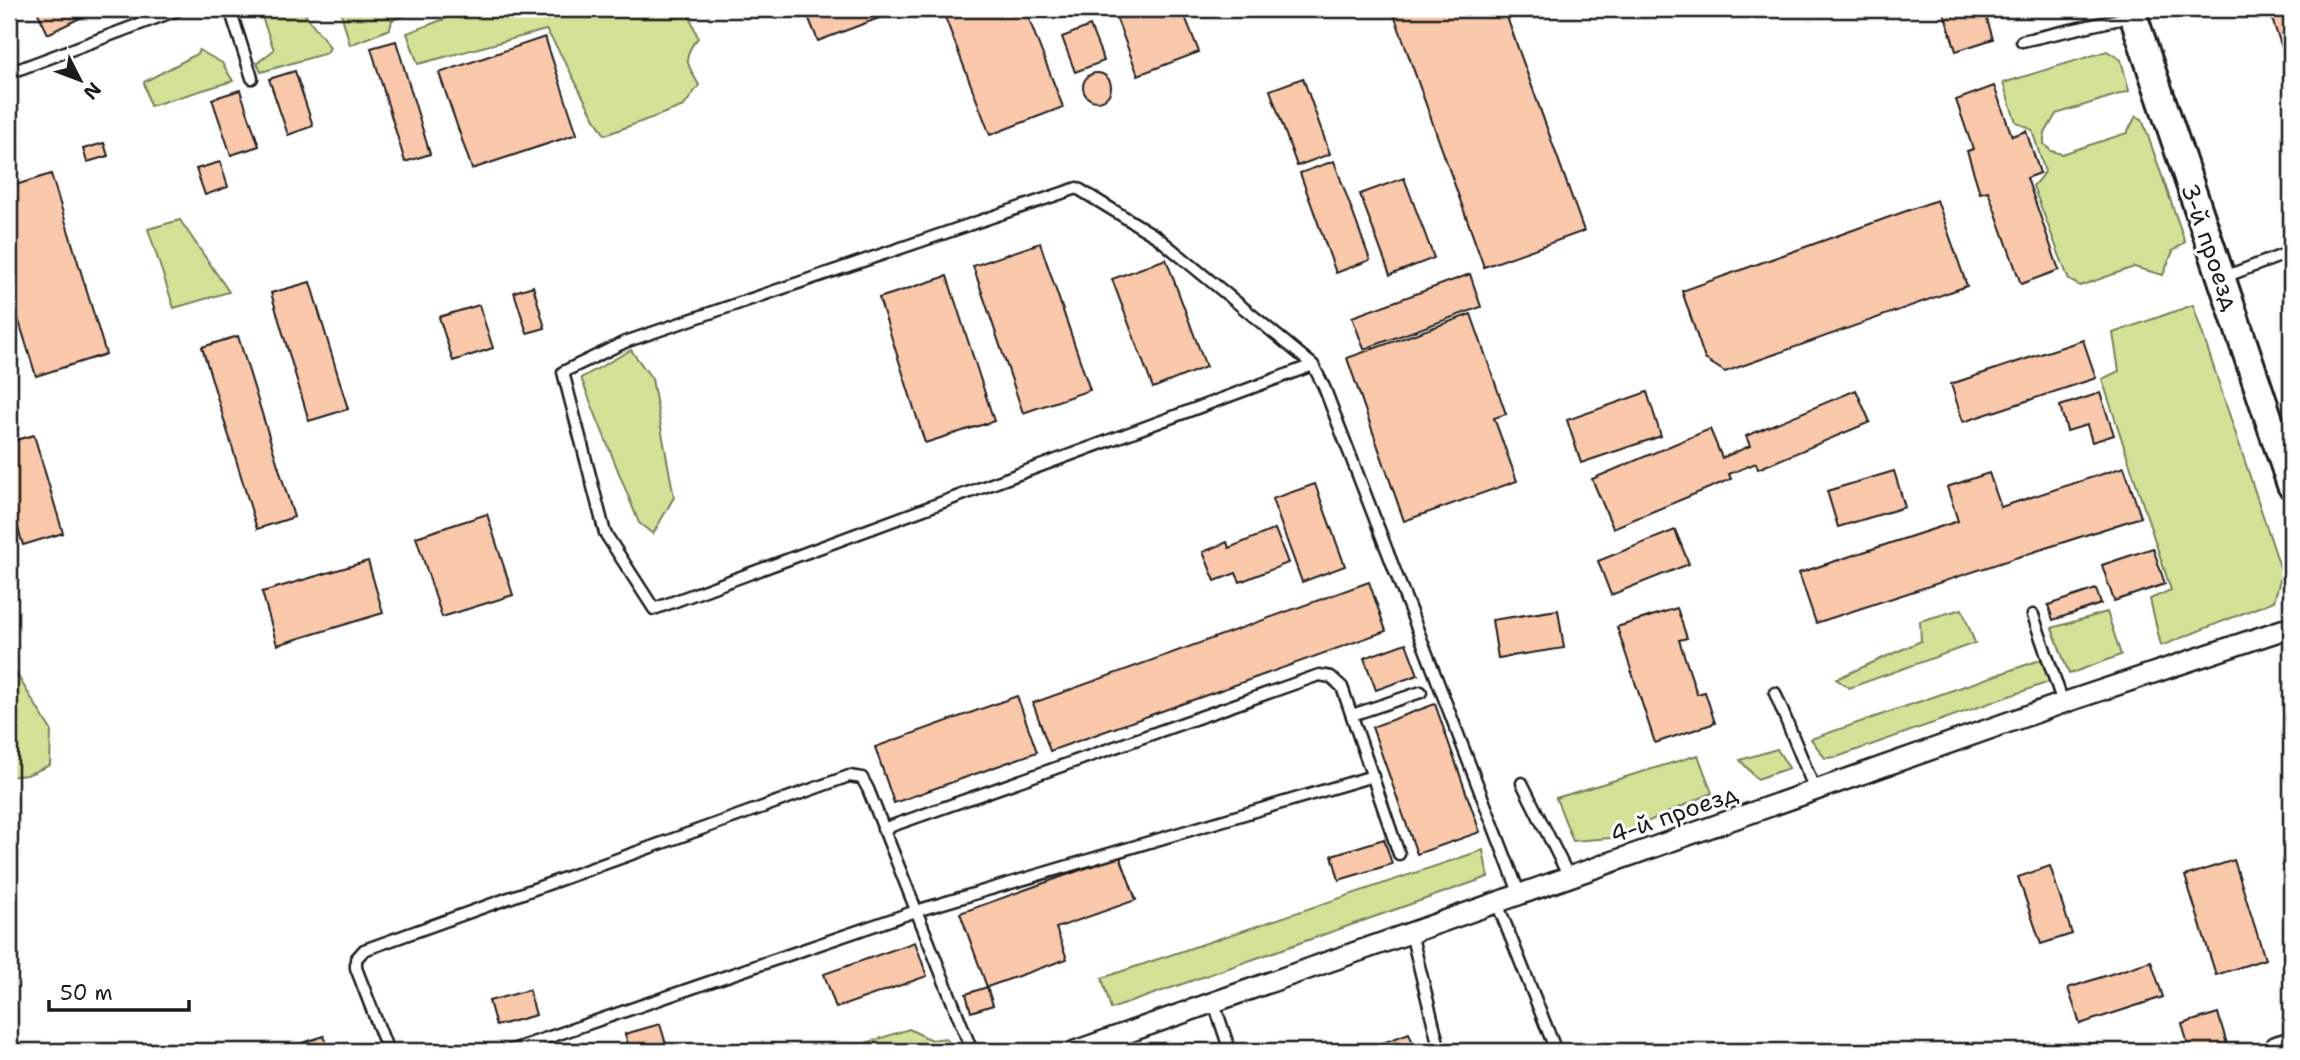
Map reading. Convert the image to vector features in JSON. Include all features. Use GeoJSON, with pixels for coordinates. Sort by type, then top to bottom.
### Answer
{"type":"FeatureCollection","features":[{"type":"Feature","properties":{"kind":"street","name":"3-й проезд"},"geometry":{"type":"LineString","coordinates":[[2132,12],[2291,485]]}},
{"type":"Feature","properties":{"kind":"street","name":"4-й проезд"},"geometry":{"type":"LineString","coordinates":[[1075,1051],[2063,703],[2291,627]]}},
{"type":"Feature","properties":{"kind":"lane"},"geometry":{"type":"LineString","coordinates":[[9,73],[180,9]]}},
{"type":"Feature","properties":{"kind":"lane"},"geometry":{"type":"LineString","coordinates":[[230,9],[252,78]]}},
{"type":"Feature","properties":{"kind":"lane"},"geometry":{"type":"LineString","coordinates":[[2022,41],[2132,12]]}},
{"type":"Feature","properties":{"kind":"lane"},"geometry":{"type":"LineString","coordinates":[[1313,365],[654,609],[605,533],[563,372],[625,342],[1077,188],[1157,237],[1313,365],[1324,387],[1520,895]]}},
{"type":"Feature","properties":{"kind":"lane"},"geometry":{"type":"LineString","coordinates":[[2221,279],[2291,252]]}},
{"type":"Feature","properties":{"kind":"lane"},"geometry":{"type":"LineString","coordinates":[[2033,615],[2063,703]]}},
{"type":"Feature","properties":{"kind":"lane"},"geometry":{"type":"LineString","coordinates":[[883,829],[1319,675],[1331,677],[1342,687],[1399,854]]}},
{"type":"Feature","properties":{"kind":"lane"},"geometry":{"type":"LineString","coordinates":[[1352,715],[1421,692]]}},
{"type":"Feature","properties":{"kind":"lane"},"geometry":{"type":"LineString","coordinates":[[1775,693],[1815,790]]}},
{"type":"Feature","properties":{"kind":"lane"},"geometry":{"type":"LineString","coordinates":[[388,1051],[356,968],[356,959],[364,950],[849,776],[862,778],[972,1051]]}},
{"type":"Feature","properties":{"kind":"lane"},"geometry":{"type":"LineString","coordinates":[[509,1051],[916,911],[1373,776]]}},
{"type":"Feature","properties":{"kind":"lane"},"geometry":{"type":"LineString","coordinates":[[1522,783],[1569,877]]}},
{"type":"Feature","properties":{"kind":"lane"},"geometry":{"type":"LineString","coordinates":[[1497,903],[1556,1051]]}},
{"type":"Feature","properties":{"kind":"lane"},"geometry":{"type":"LineString","coordinates":[[1411,933],[1440,1051]]}},
{"type":"Feature","properties":{"kind":"lane"},"geometry":{"type":"LineString","coordinates":[[1214,1003],[1230,1051]]}},
{"type":"Feature","properties":{"kind":"lane"},"geometry":{"type":"LineString","coordinates":[[2272,1043],[2291,1037]]}},
{"type":"Feature","properties":{"kind":"green space"},"geometry":{"type":"Polygon","coordinates":[[[259,9],[301,9],[330,47],[327,53],[261,72],[257,63],[274,50],[259,9]]]}},
{"type":"Feature","properties":{"kind":"green space"},"geometry":{"type":"Polygon","coordinates":[[[340,9],[424,9],[392,20],[390,29],[350,45],[340,9]]]}},
{"type":"Feature","properties":{"kind":"green space"},"geometry":{"type":"Polygon","coordinates":[[[471,9],[687,9],[698,38],[689,50],[688,61],[699,85],[684,106],[605,135],[546,30],[418,64],[407,33],[471,9]]]}},
{"type":"Feature","properties":{"kind":"green space"},"geometry":{"type":"Polygon","coordinates":[[[199,50],[222,63],[233,81],[150,106],[144,82],[197,54],[199,50]]]}},
{"type":"Feature","properties":{"kind":"green space"},"geometry":{"type":"Polygon","coordinates":[[[2107,51],[2121,60],[2129,91],[2056,114],[2044,135],[2044,144],[2051,151],[2062,154],[2127,133],[2136,116],[2142,119],[2185,242],[2173,251],[2163,275],[2134,267],[2080,286],[2069,280],[2033,186],[2045,172],[2032,130],[2016,122],[2003,83],[2107,51]]]}},
{"type":"Feature","properties":{"kind":"green space"},"geometry":{"type":"Polygon","coordinates":[[[180,220],[229,292],[174,308],[148,229],[180,220]]]}},
{"type":"Feature","properties":{"kind":"green space"},"geometry":{"type":"Polygon","coordinates":[[[2193,305],[2282,573],[2274,601],[2161,646],[2150,599],[2171,590],[2102,379],[2119,371],[2113,333],[2193,305]]]}},
{"type":"Feature","properties":{"kind":"green space"},"geometry":{"type":"Polygon","coordinates":[[[631,350],[652,379],[674,497],[653,534],[639,523],[581,378],[631,350]]]}},
{"type":"Feature","properties":{"kind":"green space"},"geometry":{"type":"Polygon","coordinates":[[[1962,609],[1975,643],[1849,688],[1836,679],[1921,641],[1920,621],[1962,609]]]}},
{"type":"Feature","properties":{"kind":"green space"},"geometry":{"type":"Polygon","coordinates":[[[2107,612],[2121,655],[2069,674],[2052,628],[2107,612]]]}},
{"type":"Feature","properties":{"kind":"green space"},"geometry":{"type":"Polygon","coordinates":[[[2043,659],[2052,681],[1837,757],[1825,758],[1811,739],[2043,659]]]}},
{"type":"Feature","properties":{"kind":"green space"},"geometry":{"type":"Polygon","coordinates":[[[9,662],[51,730],[50,765],[27,775],[9,777],[9,662]]]}},
{"type":"Feature","properties":{"kind":"green space"},"geometry":{"type":"Polygon","coordinates":[[[1777,749],[1789,768],[1757,779],[1740,760],[1777,749]]]}},
{"type":"Feature","properties":{"kind":"green space"},"geometry":{"type":"Polygon","coordinates":[[[1698,755],[1712,793],[1611,838],[1573,841],[1556,798],[1698,755]]]}},
{"type":"Feature","properties":{"kind":"green space"},"geometry":{"type":"Polygon","coordinates":[[[1483,850],[1488,877],[1111,1009],[1102,978],[1483,850]]]}},
{"type":"Feature","properties":{"kind":"green space"},"geometry":{"type":"Polygon","coordinates":[[[909,1029],[931,1040],[946,1038],[954,1051],[841,1051],[909,1029]]]}},
{"type":"Feature","properties":{"kind":"building"},"geometry":{"type":"Polygon","coordinates":[[[36,9],[83,9],[86,15],[48,34],[36,9]]]}},
{"type":"Feature","properties":{"kind":"building"},"geometry":{"type":"Polygon","coordinates":[[[805,9],[903,9],[818,41],[805,9]]]}},
{"type":"Feature","properties":{"kind":"building"},"geometry":{"type":"Polygon","coordinates":[[[942,9],[1025,9],[1063,107],[990,135],[942,9]]]}},
{"type":"Feature","properties":{"kind":"building"},"geometry":{"type":"Polygon","coordinates":[[[1113,9],[1182,9],[1199,52],[1138,75],[1113,9]]]}},
{"type":"Feature","properties":{"kind":"building"},"geometry":{"type":"Polygon","coordinates":[[[1392,9],[1504,9],[1584,231],[1484,267],[1392,9]]]}},
{"type":"Feature","properties":{"kind":"building"},"geometry":{"type":"Polygon","coordinates":[[[1943,9],[1984,9],[1993,39],[1956,51],[1943,9]]]}},
{"type":"Feature","properties":{"kind":"building"},"geometry":{"type":"Polygon","coordinates":[[[2291,12],[2291,73],[2272,19],[2291,12]]]}},
{"type":"Feature","properties":{"kind":"building"},"geometry":{"type":"Polygon","coordinates":[[[1090,26],[1104,61],[1075,72],[1062,37],[1090,26]]]}},
{"type":"Feature","properties":{"kind":"building"},"geometry":{"type":"Polygon","coordinates":[[[545,37],[577,134],[472,169],[439,73],[545,37]]]}},
{"type":"Feature","properties":{"kind":"building"},"geometry":{"type":"Polygon","coordinates":[[[396,41],[430,154],[405,162],[371,48],[396,41]]]}},
{"type":"Feature","properties":{"kind":"building"},"geometry":{"type":"Polygon","coordinates":[[[295,71],[313,126],[288,135],[269,79],[295,71]]]}},
{"type":"Feature","properties":{"kind":"building"},"geometry":{"type":"Polygon","coordinates":[[[1097,73],[1107,77],[1111,87],[1107,97],[1097,101],[1087,97],[1083,87],[1087,77],[1097,73]]]}},
{"type":"Feature","properties":{"kind":"building"},"geometry":{"type":"Polygon","coordinates":[[[1303,78],[1330,154],[1297,166],[1270,90],[1303,78]]]}},
{"type":"Feature","properties":{"kind":"building"},"geometry":{"type":"Polygon","coordinates":[[[1994,86],[2012,136],[2026,131],[2040,173],[2027,178],[2059,270],[2021,284],[1988,191],[1980,193],[1967,151],[1973,149],[1956,100],[1994,86]]]}},
{"type":"Feature","properties":{"kind":"building"},"geometry":{"type":"Polygon","coordinates":[[[240,90],[259,146],[231,155],[212,99],[240,90]]]}},
{"type":"Feature","properties":{"kind":"building"},"geometry":{"type":"Polygon","coordinates":[[[104,143],[108,156],[87,162],[83,149],[104,143]]]}},
{"type":"Feature","properties":{"kind":"building"},"geometry":{"type":"Polygon","coordinates":[[[1334,161],[1370,260],[1336,273],[1300,173],[1334,161]]]}},
{"type":"Feature","properties":{"kind":"building"},"geometry":{"type":"Polygon","coordinates":[[[220,162],[228,187],[205,195],[196,169],[220,162]]]}},
{"type":"Feature","properties":{"kind":"building"},"geometry":{"type":"Polygon","coordinates":[[[51,174],[106,354],[36,376],[9,289],[9,187],[51,174]]]}},
{"type":"Feature","properties":{"kind":"building"},"geometry":{"type":"Polygon","coordinates":[[[1404,178],[1434,258],[1390,275],[1360,194],[1404,178]]]}},
{"type":"Feature","properties":{"kind":"building"},"geometry":{"type":"Polygon","coordinates":[[[1937,200],[1967,286],[1725,372],[1705,359],[1682,291],[1937,200]]]}},
{"type":"Feature","properties":{"kind":"building"},"geometry":{"type":"Polygon","coordinates":[[[1040,243],[1090,390],[1023,413],[973,266],[1040,243]]]}},
{"type":"Feature","properties":{"kind":"building"},"geometry":{"type":"Polygon","coordinates":[[[1166,259],[1206,367],[1153,388],[1112,279],[1166,259]]]}},
{"type":"Feature","properties":{"kind":"building"},"geometry":{"type":"Polygon","coordinates":[[[1470,274],[1481,307],[1364,349],[1352,317],[1470,274]]]}},
{"type":"Feature","properties":{"kind":"building"},"geometry":{"type":"Polygon","coordinates":[[[947,276],[994,421],[925,443],[879,298],[947,276]]]}},
{"type":"Feature","properties":{"kind":"building"},"geometry":{"type":"Polygon","coordinates":[[[310,282],[348,409],[309,421],[271,293],[310,282]]]}},
{"type":"Feature","properties":{"kind":"building"},"geometry":{"type":"Polygon","coordinates":[[[533,286],[545,328],[527,333],[514,292],[533,286]]]}},
{"type":"Feature","properties":{"kind":"building"},"geometry":{"type":"Polygon","coordinates":[[[479,305],[493,348],[453,361],[439,317],[479,305]]]}},
{"type":"Feature","properties":{"kind":"building"},"geometry":{"type":"Polygon","coordinates":[[[1471,314],[1506,414],[1494,418],[1517,481],[1404,521],[1347,358],[1471,314]]]}},
{"type":"Feature","properties":{"kind":"building"},"geometry":{"type":"Polygon","coordinates":[[[238,336],[294,517],[257,529],[202,347],[238,336]]]}},
{"type":"Feature","properties":{"kind":"building"},"geometry":{"type":"Polygon","coordinates":[[[2083,340],[2096,378],[1963,422],[1951,384],[2083,340]]]}},
{"type":"Feature","properties":{"kind":"building"},"geometry":{"type":"Polygon","coordinates":[[[1856,390],[1870,422],[1758,469],[1756,463],[1729,474],[1731,479],[1613,528],[1592,479],[1710,429],[1722,458],[1750,446],[1746,436],[1856,390]]]}},
{"type":"Feature","properties":{"kind":"building"},"geometry":{"type":"Polygon","coordinates":[[[1647,392],[1661,436],[1581,463],[1567,420],[1647,392]]]}},
{"type":"Feature","properties":{"kind":"building"},"geometry":{"type":"Polygon","coordinates":[[[2100,393],[2114,435],[2092,442],[2087,425],[2067,431],[2060,406],[2100,393]]]}},
{"type":"Feature","properties":{"kind":"building"},"geometry":{"type":"Polygon","coordinates":[[[34,435],[63,533],[23,545],[9,498],[9,442],[34,435]]]}},
{"type":"Feature","properties":{"kind":"building"},"geometry":{"type":"Polygon","coordinates":[[[2124,467],[2141,517],[1816,623],[1799,573],[1958,521],[1947,487],[1989,473],[2001,507],[2124,467]]]}},
{"type":"Feature","properties":{"kind":"building"},"geometry":{"type":"Polygon","coordinates":[[[1894,471],[1905,507],[1838,527],[1827,491],[1894,471]]]}},
{"type":"Feature","properties":{"kind":"building"},"geometry":{"type":"Polygon","coordinates":[[[1315,484],[1345,566],[1302,582],[1272,499],[1315,484]]]}},
{"type":"Feature","properties":{"kind":"building"},"geometry":{"type":"Polygon","coordinates":[[[487,514],[513,595],[442,617],[416,537],[487,514]]]}},
{"type":"Feature","properties":{"kind":"building"},"geometry":{"type":"Polygon","coordinates":[[[1275,529],[1288,563],[1240,582],[1236,573],[1215,581],[1203,552],[1227,542],[1229,548],[1275,529]]]}},
{"type":"Feature","properties":{"kind":"building"},"geometry":{"type":"Polygon","coordinates":[[[1675,530],[1689,564],[1611,595],[1598,561],[1675,530]]]}},
{"type":"Feature","properties":{"kind":"building"},"geometry":{"type":"Polygon","coordinates":[[[2153,548],[2165,584],[2114,601],[2102,565],[2153,548]]]}},
{"type":"Feature","properties":{"kind":"building"},"geometry":{"type":"Polygon","coordinates":[[[368,561],[383,613],[277,645],[262,592],[368,561]]]}},
{"type":"Feature","properties":{"kind":"building"},"geometry":{"type":"Polygon","coordinates":[[[1369,582],[1386,631],[1050,751],[1033,703],[1369,582]]]}},
{"type":"Feature","properties":{"kind":"building"},"geometry":{"type":"Polygon","coordinates":[[[2096,589],[2101,604],[2053,620],[2048,605],[2096,589]]]}},
{"type":"Feature","properties":{"kind":"building"},"geometry":{"type":"Polygon","coordinates":[[[1677,608],[1687,638],[1679,640],[1697,694],[1705,692],[1715,723],[1655,743],[1617,627],[1677,608]]]}},
{"type":"Feature","properties":{"kind":"building"},"geometry":{"type":"Polygon","coordinates":[[[1558,610],[1564,648],[1498,658],[1492,620],[1558,610]]]}},
{"type":"Feature","properties":{"kind":"building"},"geometry":{"type":"Polygon","coordinates":[[[1406,643],[1418,675],[1376,690],[1364,658],[1406,643]]]}},
{"type":"Feature","properties":{"kind":"building"},"geometry":{"type":"Polygon","coordinates":[[[1017,696],[1037,752],[894,803],[875,747],[1017,696]]]}},
{"type":"Feature","properties":{"kind":"building"},"geometry":{"type":"Polygon","coordinates":[[[1435,704],[1480,832],[1417,854],[1372,727],[1435,704]]]}},
{"type":"Feature","properties":{"kind":"building"},"geometry":{"type":"Polygon","coordinates":[[[1384,839],[1392,864],[1339,880],[1332,855],[1384,839]]]}},
{"type":"Feature","properties":{"kind":"building"},"geometry":{"type":"Polygon","coordinates":[[[1120,856],[1136,900],[1056,928],[1067,959],[987,987],[960,913],[1120,856]]]}},
{"type":"Feature","properties":{"kind":"building"},"geometry":{"type":"Polygon","coordinates":[[[2234,860],[2265,959],[2216,975],[2185,876],[2234,860]]]}},
{"type":"Feature","properties":{"kind":"building"},"geometry":{"type":"Polygon","coordinates":[[[2050,866],[2072,934],[2041,944],[2018,877],[2050,866]]]}},
{"type":"Feature","properties":{"kind":"building"},"geometry":{"type":"Polygon","coordinates":[[[915,942],[927,976],[836,1008],[824,974],[915,942]]]}},
{"type":"Feature","properties":{"kind":"building"},"geometry":{"type":"Polygon","coordinates":[[[2151,961],[2163,997],[2080,1024],[2068,988],[2151,961]]]}},
{"type":"Feature","properties":{"kind":"building"},"geometry":{"type":"Polygon","coordinates":[[[987,987],[993,1005],[971,1012],[966,994],[987,987]]]}},
{"type":"Feature","properties":{"kind":"building"},"geometry":{"type":"Polygon","coordinates":[[[529,990],[536,1015],[496,1026],[489,1001],[529,990]]]}},
{"type":"Feature","properties":{"kind":"building"},"geometry":{"type":"Polygon","coordinates":[[[2218,1013],[2229,1051],[2190,1051],[2182,1024],[2218,1013]]]}},
{"type":"Feature","properties":{"kind":"building"},"geometry":{"type":"Polygon","coordinates":[[[660,1024],[668,1051],[630,1051],[625,1034],[660,1024]]]}},
{"type":"Feature","properties":{"kind":"building"},"geometry":{"type":"Polygon","coordinates":[[[1409,1033],[1416,1051],[1373,1051],[1372,1047],[1409,1033]]]}},
{"type":"Feature","properties":{"kind":"building"},"geometry":{"type":"Polygon","coordinates":[[[324,1036],[329,1051],[277,1051],[324,1036]]]}}]}
